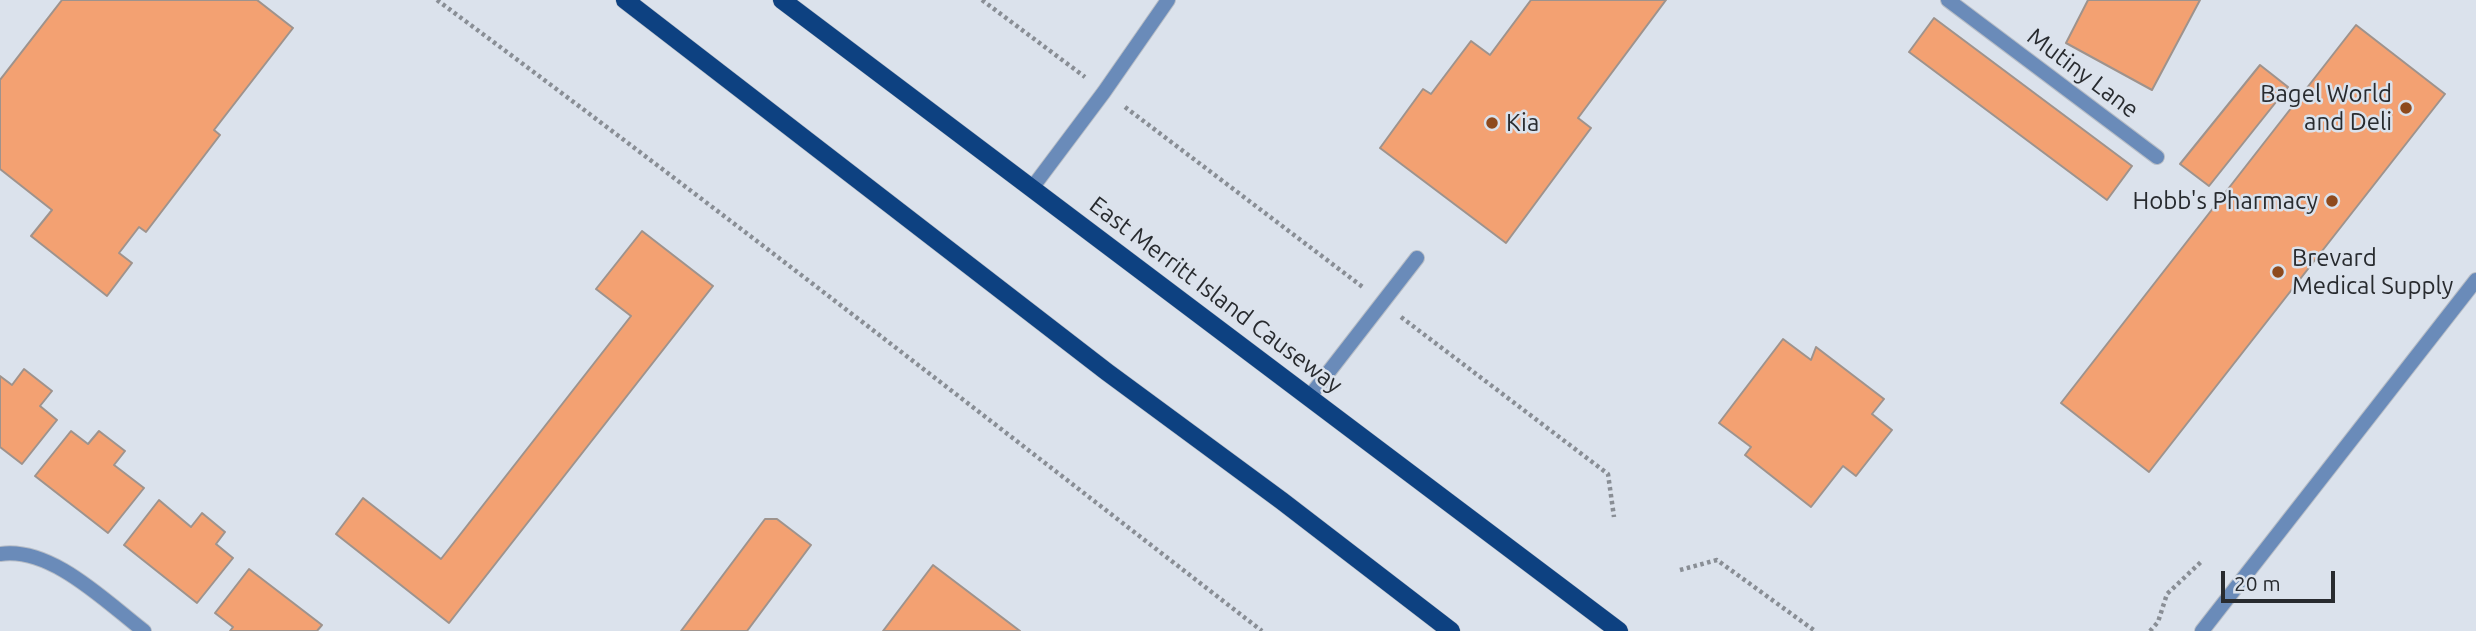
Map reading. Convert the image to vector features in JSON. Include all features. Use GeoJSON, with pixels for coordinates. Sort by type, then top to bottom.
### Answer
{"type":"FeatureCollection","features":[{"type":"Feature","properties":{"kind":"main road"},"geometry":{"type":"LineString","coordinates":[[625,0],[1107,372],[1282,501],[1451,631]]}},
{"type":"Feature","properties":{"kind":"main road","name":"East Merritt Island Causeway"},"geometry":{"type":"LineString","coordinates":[[782,0],[1619,631]]}},
{"type":"Feature","properties":{"kind":"street"},"geometry":{"type":"LineString","coordinates":[[1032,188],[1168,0]]}},
{"type":"Feature","properties":{"kind":"street","name":"Mutiny Lane"},"geometry":{"type":"LineString","coordinates":[[1948,0],[2157,157]]}},
{"type":"Feature","properties":{"kind":"street"},"geometry":{"type":"LineString","coordinates":[[1310,396],[1417,258]]}},
{"type":"Feature","properties":{"kind":"street"},"geometry":{"type":"LineString","coordinates":[[2202,631],[2476,280]]}},
{"type":"Feature","properties":{"kind":"street"},"geometry":{"type":"LineString","coordinates":[[0,554],[12,552],[58,566],[144,631]]}},
{"type":"Feature","properties":{"kind":"path"},"geometry":{"type":"LineString","coordinates":[[437,0],[869,325],[1262,631]]}},
{"type":"Feature","properties":{"kind":"path"},"geometry":{"type":"LineString","coordinates":[[982,0],[1349,275],[1608,474],[1614,517]]}},
{"type":"Feature","properties":{"kind":"path"},"geometry":{"type":"LineString","coordinates":[[1680,570],[1717,560],[1815,631]]}},
{"type":"Feature","properties":{"kind":"path"},"geometry":{"type":"LineString","coordinates":[[2150,631],[2158,622],[2166,594],[2203,560]]}},
{"type":"Feature","properties":{"kind":"building"},"geometry":{"type":"Polygon","coordinates":[[[62,0],[257,0],[293,28],[214,130],[220,135],[146,232],[139,227],[119,253],[132,263],[107,296],[31,236],[52,210],[0,169],[0,80],[62,0]]]}},
{"type":"Feature","properties":{"kind":"building","name":"Kia"},"geometry":{"type":"Polygon","coordinates":[[[1531,0],[1666,0],[1578,118],[1591,128],[1506,243],[1380,148],[1423,89],[1431,94],[1471,41],[1490,55],[1531,0]]]}},
{"type":"Feature","properties":{"kind":"building"},"geometry":{"type":"Polygon","coordinates":[[[2088,0],[2200,0],[2152,90],[2066,43],[2088,0]]]}},
{"type":"Feature","properties":{"kind":"building"},"geometry":{"type":"Polygon","coordinates":[[[1934,18],[2132,166],[2107,200],[1909,52],[1934,18]]]}},
{"type":"Feature","properties":{"kind":"building"},"geometry":{"type":"Polygon","coordinates":[[[2356,25],[2445,94],[2149,472],[2061,403],[2356,25]]]}},
{"type":"Feature","properties":{"kind":"building"},"geometry":{"type":"Polygon","coordinates":[[[2260,65],[2288,87],[2209,186],[2180,164],[2260,65]]]}},
{"type":"Feature","properties":{"kind":"building"},"geometry":{"type":"Polygon","coordinates":[[[642,231],[713,286],[449,623],[336,534],[363,498],[441,559],[631,316],[596,289],[642,231]]]}},
{"type":"Feature","properties":{"kind":"building"},"geometry":{"type":"Polygon","coordinates":[[[1783,339],[1811,360],[1816,347],[1884,399],[1872,414],[1892,430],[1856,476],[1843,466],[1811,507],[1745,455],[1751,447],[1719,423],[1783,339]]]}},
{"type":"Feature","properties":{"kind":"building"},"geometry":{"type":"Polygon","coordinates":[[[24,369],[52,391],[40,406],[57,420],[22,464],[0,447],[0,376],[12,385],[24,369]]]}},
{"type":"Feature","properties":{"kind":"building"},"geometry":{"type":"Polygon","coordinates":[[[71,431],[88,444],[99,431],[125,451],[114,465],[144,488],[108,533],[35,476],[71,431]]]}},
{"type":"Feature","properties":{"kind":"building"},"geometry":{"type":"Polygon","coordinates":[[[159,500],[191,527],[202,513],[225,532],[216,544],[233,558],[197,603],[124,545],[159,500]]]}},
{"type":"Feature","properties":{"kind":"building"},"geometry":{"type":"Polygon","coordinates":[[[765,519],[777,519],[811,545],[747,631],[681,631],[765,519]]]}},
{"type":"Feature","properties":{"kind":"building"},"geometry":{"type":"Polygon","coordinates":[[[933,565],[1020,631],[883,631],[933,565]]]}},
{"type":"Feature","properties":{"kind":"building"},"geometry":{"type":"Polygon","coordinates":[[[249,569],[322,625],[317,631],[230,631],[233,627],[215,613],[249,569]]]}},
{"type":"Feature","properties":{"kind":"place","name":"Bagel World and Deli"},"geometry":{"type":"Point","coordinates":[2406,108]}},
{"type":"Feature","properties":{"kind":"place","name":"Kia"},"geometry":{"type":"Point","coordinates":[1492,123]}},
{"type":"Feature","properties":{"kind":"place","name":"Hobb's Pharmacy"},"geometry":{"type":"Point","coordinates":[2332,201]}},
{"type":"Feature","properties":{"kind":"place","name":"Brevard Medical Supply"},"geometry":{"type":"Point","coordinates":[2278,272]}}]}
